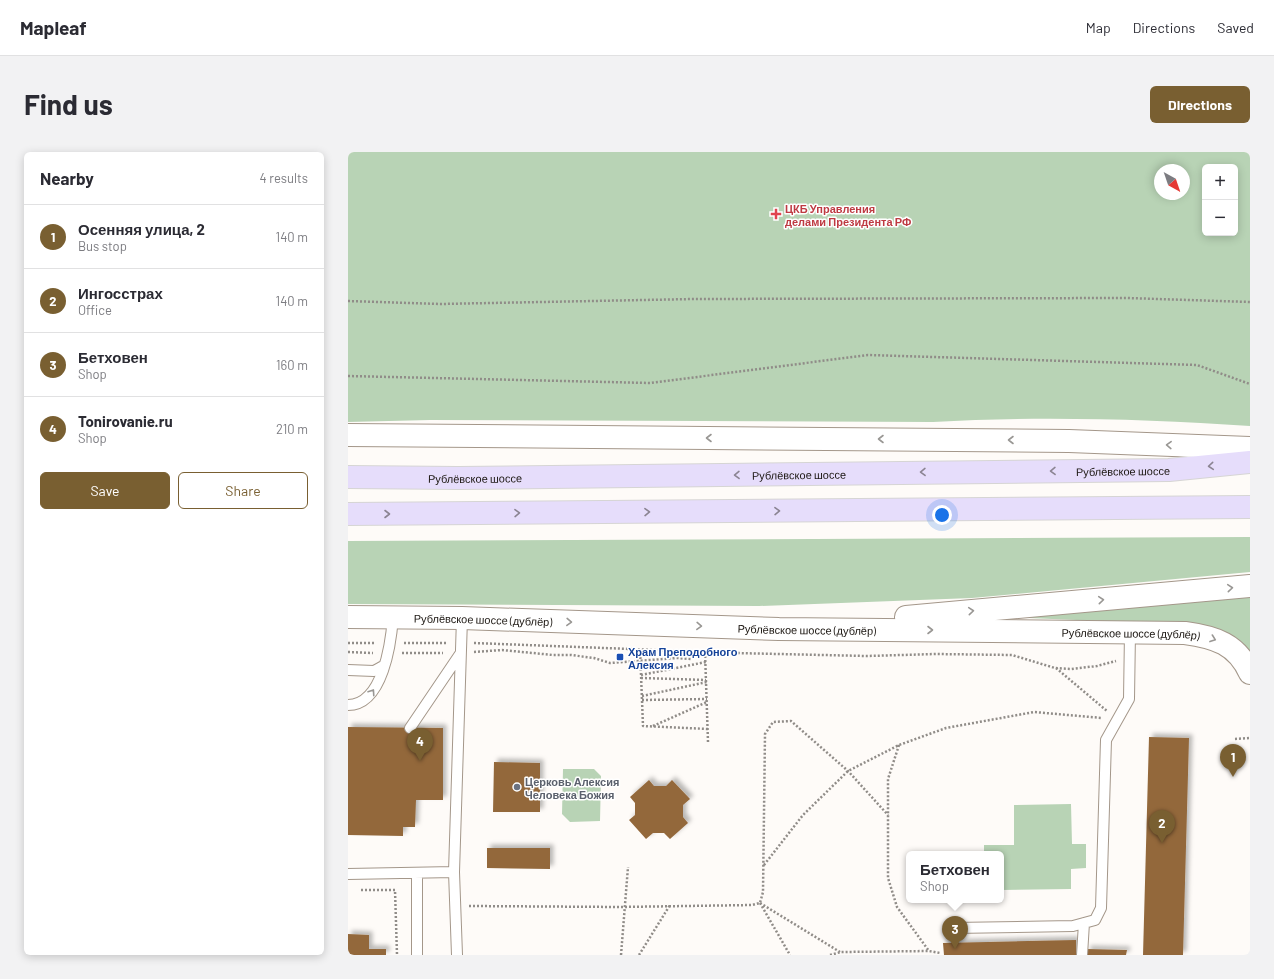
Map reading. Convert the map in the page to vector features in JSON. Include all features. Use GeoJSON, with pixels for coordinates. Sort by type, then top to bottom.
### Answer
{"type":"FeatureCollection","features":[{"type":"Feature","properties":{"kind":"main road"},"geometry":{"type":"LineString","coordinates":[[348,435],[1068,441],[1250,448]]}},
{"type":"Feature","properties":{"kind":"main road","name":"Рублёвское шоссе"},"geometry":{"type":"LineString","coordinates":[[348,477],[458,478],[1169,470],[1250,462]]}},
{"type":"Feature","properties":{"kind":"main road"},"geometry":{"type":"LineString","coordinates":[[348,514],[1250,507]]}},
{"type":"Feature","properties":{"kind":"main road"},"geometry":{"type":"LineString","coordinates":[[779,629],[1250,586]]}},
{"type":"Feature","properties":{"kind":"main road","name":"Рублёвское шоссе (дублёр)"},"geometry":{"type":"LineString","coordinates":[[348,617],[462,618],[779,629],[1185,633],[1204,636],[1225,643],[1238,652],[1250,673]]}},
{"type":"Feature","properties":{"kind":"lane"},"geometry":{"type":"LineString","coordinates":[[348,705],[356,705],[368,697],[377,684],[389,648],[393,617]]}},
{"type":"Feature","properties":{"kind":"lane"},"geometry":{"type":"LineString","coordinates":[[457,955],[454,872],[460,643],[462,618]]}},
{"type":"Feature","properties":{"kind":"lane"},"geometry":{"type":"LineString","coordinates":[[952,928],[1073,926],[1095,920],[1101,908],[1106,740],[1129,699],[1130,632]]}},
{"type":"Feature","properties":{"kind":"lane"},"geometry":{"type":"LineString","coordinates":[[410,728],[460,654]]}},
{"type":"Feature","properties":{"kind":"lane"},"geometry":{"type":"LineString","coordinates":[[348,670],[374,671],[383,666]]}},
{"type":"Feature","properties":{"kind":"lane"},"geometry":{"type":"LineString","coordinates":[[348,874],[454,872]]}},
{"type":"Feature","properties":{"kind":"lane"},"geometry":{"type":"LineString","coordinates":[[417,873],[417,955]]}},
{"type":"Feature","properties":{"kind":"lane"},"geometry":{"type":"LineString","coordinates":[[1082,955],[1084,923]]}},
{"type":"Feature","properties":{"kind":"path"},"geometry":{"type":"LineString","coordinates":[[348,301],[440,304],[694,299],[1127,298],[1250,302]]}},
{"type":"Feature","properties":{"kind":"path"},"geometry":{"type":"LineString","coordinates":[[348,376],[650,383],[868,355],[1197,365],[1250,384]]}},
{"type":"Feature","properties":{"kind":"path"},"geometry":{"type":"LineString","coordinates":[[348,643],[460,654],[502,650],[532,654],[582,656],[610,663],[640,660],[690,659],[696,657],[701,652]]}},
{"type":"Feature","properties":{"kind":"path"},"geometry":{"type":"LineString","coordinates":[[348,652],[460,643],[701,652],[867,656],[936,654],[1012,656],[1056,668],[1071,669],[1097,666],[1130,657]]}},
{"type":"Feature","properties":{"kind":"path"},"geometry":{"type":"LineString","coordinates":[[640,650],[643,726],[708,729]]}},
{"type":"Feature","properties":{"kind":"path"},"geometry":{"type":"LineString","coordinates":[[705,652],[708,742]]}},
{"type":"Feature","properties":{"kind":"path"},"geometry":{"type":"LineString","coordinates":[[641,677],[706,662]]}},
{"type":"Feature","properties":{"kind":"path"},"geometry":{"type":"LineString","coordinates":[[1056,668],[1117,719]]}},
{"type":"Feature","properties":{"kind":"path"},"geometry":{"type":"LineString","coordinates":[[641,677],[706,681]]}},
{"type":"Feature","properties":{"kind":"path"},"geometry":{"type":"LineString","coordinates":[[642,696],[706,681]]}},
{"type":"Feature","properties":{"kind":"path"},"geometry":{"type":"LineString","coordinates":[[642,700],[707,700]]}},
{"type":"Feature","properties":{"kind":"path"},"geometry":{"type":"LineString","coordinates":[[650,726],[707,700]]}},
{"type":"Feature","properties":{"kind":"path"},"geometry":{"type":"LineString","coordinates":[[764,865],[803,815],[848,772],[899,745],[946,728],[1034,712],[1117,719]]}},
{"type":"Feature","properties":{"kind":"path"},"geometry":{"type":"LineString","coordinates":[[790,955],[760,902],[763,892],[764,865],[765,734],[774,722],[791,721],[848,772],[888,816]]}},
{"type":"Feature","properties":{"kind":"path"},"geometry":{"type":"LineString","coordinates":[[1235,739],[1250,738]]}},
{"type":"Feature","properties":{"kind":"path"},"geometry":{"type":"LineString","coordinates":[[899,745],[888,780],[888,878],[891,894],[897,907],[929,951]]}},
{"type":"Feature","properties":{"kind":"path"},"geometry":{"type":"LineString","coordinates":[[621,955],[628,867]]}},
{"type":"Feature","properties":{"kind":"path"},"geometry":{"type":"LineString","coordinates":[[355,890],[395,890],[397,955]]}},
{"type":"Feature","properties":{"kind":"path"},"geometry":{"type":"LineString","coordinates":[[455,905],[624,907],[670,905],[752,905],[760,902]]}},
{"type":"Feature","properties":{"kind":"path"},"geometry":{"type":"LineString","coordinates":[[760,902],[841,952]]}},
{"type":"Feature","properties":{"kind":"path"},"geometry":{"type":"LineString","coordinates":[[639,955],[670,905]]}},
{"type":"Feature","properties":{"kind":"path"},"geometry":{"type":"LineString","coordinates":[[830,955],[841,952],[929,951],[940,953]]}},
{"type":"Feature","properties":{"kind":"green space"},"geometry":{"type":"Polygon","coordinates":[[[348,152],[1250,152],[1250,426],[1091,419],[1011,419],[933,422],[430,420],[348,422],[348,152]]]}},
{"type":"Feature","properties":{"kind":"green space"},"geometry":{"type":"Polygon","coordinates":[[[1250,537],[1250,572],[972,598],[759,606],[348,604],[348,541],[1250,537]]]}},
{"type":"Feature","properties":{"kind":"green space"},"geometry":{"type":"Polygon","coordinates":[[[1250,597],[1250,654],[1233,637],[1221,631],[1197,625],[1006,617],[1250,597]]]}},
{"type":"Feature","properties":{"kind":"green space"},"geometry":{"type":"Polygon","coordinates":[[[563,769],[594,769],[601,776],[600,821],[570,822],[562,814],[563,769]]]}},
{"type":"Feature","properties":{"kind":"green space"},"geometry":{"type":"Polygon","coordinates":[[[1071,804],[1072,844],[1086,844],[1086,868],[1071,869],[1071,889],[1004,890],[1004,851],[984,851],[984,845],[1014,845],[1014,805],[1071,804]]]}},
{"type":"Feature","properties":{"kind":"building"},"geometry":{"type":"Polygon","coordinates":[[[348,727],[443,728],[443,800],[416,800],[415,827],[403,827],[403,836],[348,835],[348,727]]]}},
{"type":"Feature","properties":{"kind":"building"},"geometry":{"type":"Polygon","coordinates":[[[1149,737],[1189,738],[1183,955],[1143,955],[1149,737]]]}},
{"type":"Feature","properties":{"kind":"building","name":"Церковь Алексия Человека Божия"},"geometry":{"type":"Polygon","coordinates":[[[494,762],[540,763],[540,812],[493,812],[494,762]]]}},
{"type":"Feature","properties":{"kind":"building"},"geometry":{"type":"Polygon","coordinates":[[[649,780],[654,786],[666,786],[672,780],[690,799],[683,805],[683,817],[688,823],[670,839],[664,833],[653,833],[646,839],[629,820],[635,815],[635,803],[630,797],[649,780]]]}},
{"type":"Feature","properties":{"kind":"building"},"geometry":{"type":"Polygon","coordinates":[[[487,848],[550,848],[550,869],[487,868],[487,848]]]}},
{"type":"Feature","properties":{"kind":"building"},"geometry":{"type":"Polygon","coordinates":[[[348,934],[369,935],[369,949],[386,949],[386,955],[348,955],[348,934]]]}},
{"type":"Feature","properties":{"kind":"building"},"geometry":{"type":"Polygon","coordinates":[[[1076,940],[1076,955],[944,955],[943,943],[1076,940]]]}},
{"type":"Feature","properties":{"kind":"building"},"geometry":{"type":"Polygon","coordinates":[[[1087,949],[1127,950],[1126,955],[1087,955],[1087,949]]]}},
{"type":"Feature","properties":{"kind":"place","name":"ЦКБ Управления делами Президента РФ"},"geometry":{"type":"Point","coordinates":[776,214]}},
{"type":"Feature","properties":{"kind":"place","name":"Храм Преподобного Алексия"},"geometry":{"type":"Point","coordinates":[620,657]}},
{"type":"Feature","properties":{"kind":"place","name":"Tonirovanie.ru"},"geometry":{"type":"Point","coordinates":[420,761]}},
{"type":"Feature","properties":{"kind":"place","name":"Осенняя улица, 2"},"geometry":{"type":"Point","coordinates":[1233,777]}},
{"type":"Feature","properties":{"kind":"place","name":"Церковь Алексия Человека Божия"},"geometry":{"type":"Point","coordinates":[517,787]}},
{"type":"Feature","properties":{"kind":"place","name":"Ингосстрах"},"geometry":{"type":"Point","coordinates":[1162,843]}},
{"type":"Feature","properties":{"kind":"place","name":"Бетховен"},"geometry":{"type":"Point","coordinates":[955,949]}}]}
